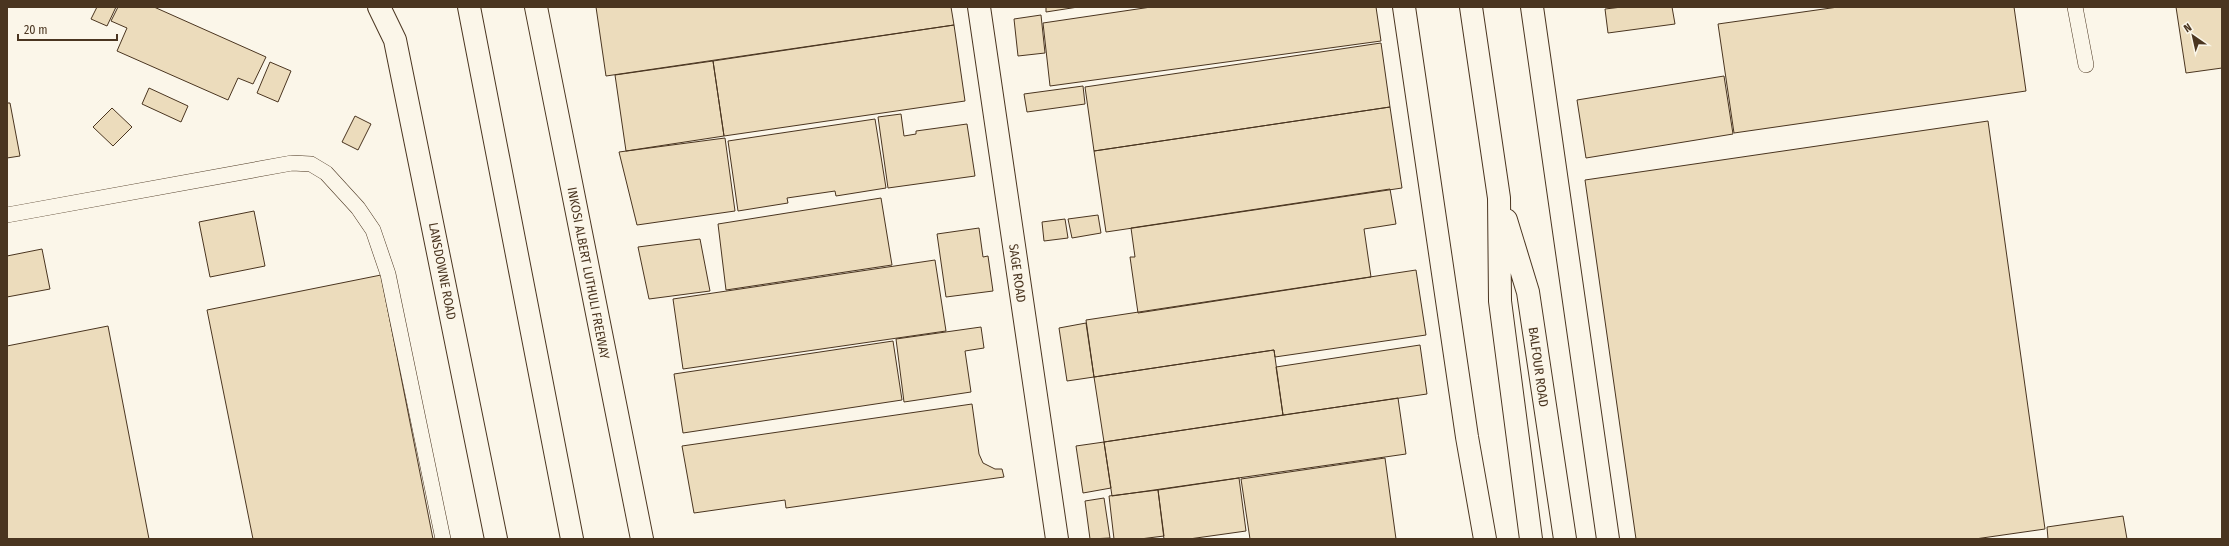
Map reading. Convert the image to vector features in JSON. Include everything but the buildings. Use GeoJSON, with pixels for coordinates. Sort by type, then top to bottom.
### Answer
{"type":"FeatureCollection","features":[{"type":"Feature","properties":{"kind":"main road","name":"LANSDOWNE ROAD"},"geometry":{"type":"LineString","coordinates":[[379,7],[396,40],[496,539]]}},
{"type":"Feature","properties":{"kind":"main road"},"geometry":{"type":"LineString","coordinates":[[469,7],[572,539]]}},
{"type":"Feature","properties":{"kind":"main road","name":"INKOSI ALBERT LUTHULI FREEWAY"},"geometry":{"type":"LineString","coordinates":[[536,7],[642,539]]}},
{"type":"Feature","properties":{"kind":"main road","name":"SAGE ROAD"},"geometry":{"type":"LineString","coordinates":[[980,7],[1057,539]]}},
{"type":"Feature","properties":{"kind":"main road"},"geometry":{"type":"LineString","coordinates":[[1404,7],[1467,437],[1485,539]]}},
{"type":"Feature","properties":{"kind":"main road","name":"BALFOUR ROAD"},"geometry":{"type":"LineString","coordinates":[[1471,7],[1499,198],[1500,301],[1532,539]]}},
{"type":"Feature","properties":{"kind":"main road"},"geometry":{"type":"LineString","coordinates":[[1532,7],[1608,539]]}},
{"type":"Feature","properties":{"kind":"main road","name":"BALFOUR ROAD"},"geometry":{"type":"LineString","coordinates":[[1499,198],[1528,292],[1565,539]]}},
{"type":"Feature","properties":{"kind":"lane"},"geometry":{"type":"LineString","coordinates":[[2075,7],[2086,65]]}},
{"type":"Feature","properties":{"kind":"lane"},"geometry":{"type":"LineString","coordinates":[[7,216],[292,162],[311,164],[326,173],[358,208],[373,230],[388,274],[443,539]]}}]}
